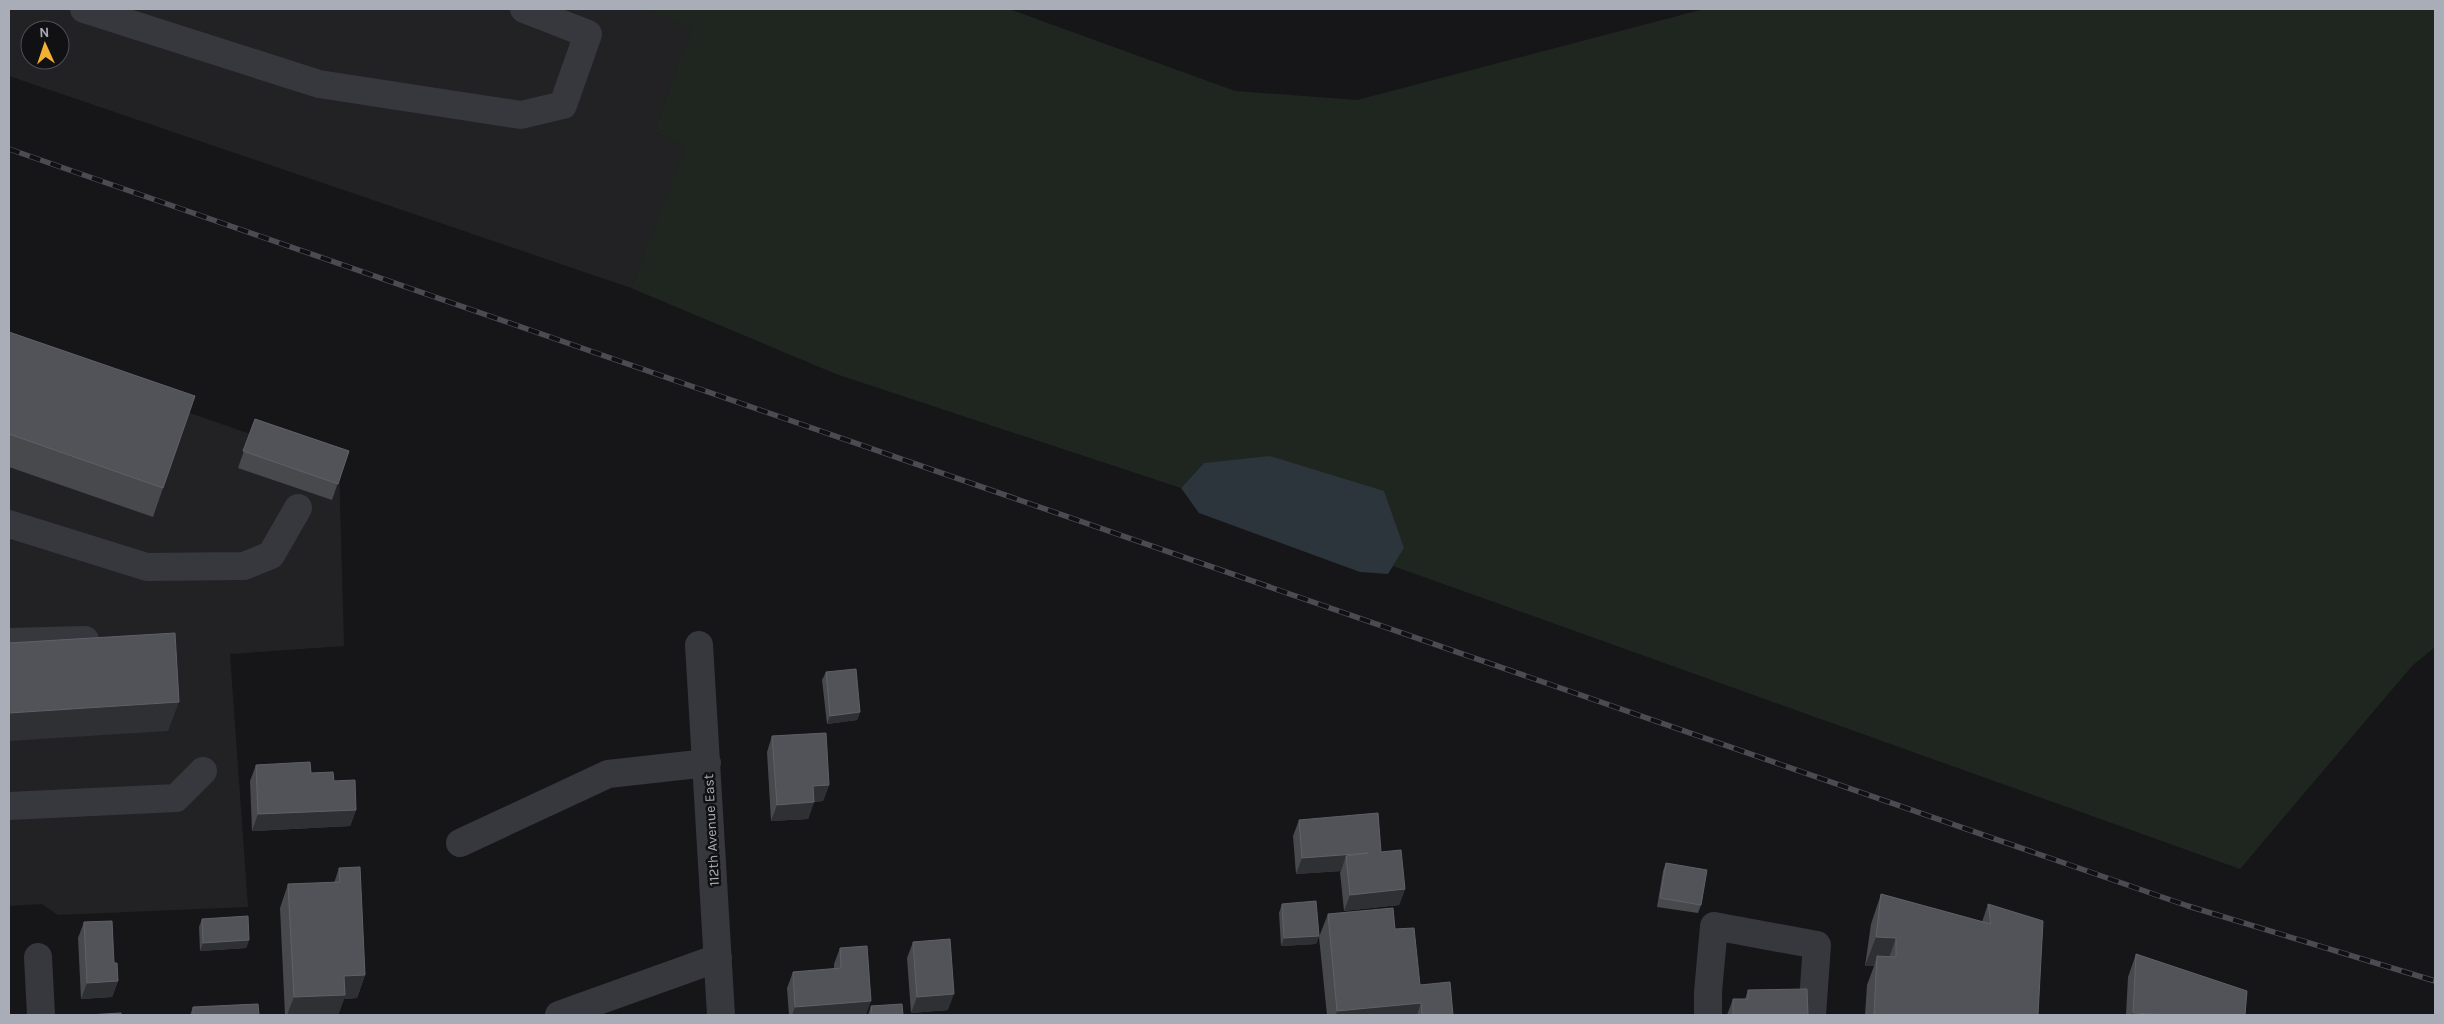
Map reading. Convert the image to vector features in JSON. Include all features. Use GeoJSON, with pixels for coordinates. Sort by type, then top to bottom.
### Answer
{"type":"FeatureCollection","features":[{"type":"Feature","properties":{"kind":"street"},"geometry":{"type":"LineString","coordinates":[[84,9],[319,84],[521,115],[563,105],[588,34],[524,9]]}},
{"type":"Feature","properties":{"kind":"street"},"geometry":{"type":"LineString","coordinates":[[9,524],[147,567],[244,566],[271,555],[298,508]]}},
{"type":"Feature","properties":{"kind":"street"},"geometry":{"type":"LineString","coordinates":[[9,642],[107,639]]}},
{"type":"Feature","properties":{"kind":"street","name":"112th Avenue East"},"geometry":{"type":"LineString","coordinates":[[699,645],[721,1015]]}},
{"type":"Feature","properties":{"kind":"street"},"geometry":{"type":"LineString","coordinates":[[460,843],[608,774],[707,763]]}},
{"type":"Feature","properties":{"kind":"street"},"geometry":{"type":"LineString","coordinates":[[9,806],[176,798],[203,770]]}},
{"type":"Feature","properties":{"kind":"street"},"geometry":{"type":"LineString","coordinates":[[1708,1015],[1708,992],[1714,926],[1816,945],[1812,1015]]}},
{"type":"Feature","properties":{"kind":"street"},"geometry":{"type":"LineString","coordinates":[[38,957],[41,1015]]}},
{"type":"Feature","properties":{"kind":"street"},"geometry":{"type":"LineString","coordinates":[[559,1015],[718,958]]}},
{"type":"Feature","properties":{"kind":"shaded area"},"geometry":{"type":"Polygon","coordinates":[[[9,9],[644,9],[693,28],[654,131],[686,148],[631,288],[9,76],[9,9]]]}},
{"type":"Feature","properties":{"kind":"shaded area"},"geometry":{"type":"Polygon","coordinates":[[[644,9],[1009,9],[1235,91],[1357,100],[1704,9],[2435,9],[2435,647],[2412,666],[2240,869],[1393,566],[1404,548],[1204,463],[1181,488],[836,374],[631,288],[685,148],[654,131],[692,28],[644,9]]]}},
{"type":"Feature","properties":{"kind":"shaded area"},"geometry":{"type":"Polygon","coordinates":[[[9,350],[339,465],[344,646],[230,654],[248,907],[58,915],[42,904],[9,906],[9,350]]]}},
{"type":"Feature","properties":{"kind":"shaded area"},"geometry":{"type":"Polygon","coordinates":[[[1270,456],[1384,491],[1404,548],[1388,574],[1360,572],[1199,513],[1181,488],[1204,463],[1270,456]]]}},
{"type":"Feature","properties":{"kind":"building"},"geometry":{"type":"Polygon","coordinates":[[[9,332],[195,396],[163,488],[9,434],[9,332]]]}},
{"type":"Feature","properties":{"kind":"building"},"geometry":{"type":"Polygon","coordinates":[[[255,419],[349,451],[338,484],[243,451],[255,419]]]}},
{"type":"Feature","properties":{"kind":"building"},"geometry":{"type":"Polygon","coordinates":[[[175,633],[179,702],[9,713],[9,643],[175,633]]]}},
{"type":"Feature","properties":{"kind":"building"},"geometry":{"type":"Polygon","coordinates":[[[856,669],[860,712],[830,716],[826,672],[856,669]]]}},
{"type":"Feature","properties":{"kind":"building"},"geometry":{"type":"Polygon","coordinates":[[[826,733],[829,785],[813,786],[814,802],[777,805],[772,736],[826,733]]]}},
{"type":"Feature","properties":{"kind":"building"},"geometry":{"type":"Polygon","coordinates":[[[310,762],[311,773],[333,772],[334,781],[355,780],[356,810],[258,814],[256,765],[310,762]]]}},
{"type":"Feature","properties":{"kind":"building"},"geometry":{"type":"Polygon","coordinates":[[[1378,813],[1381,852],[1401,850],[1405,889],[1350,895],[1346,856],[1368,853],[1302,858],[1299,820],[1378,813]]]}},
{"type":"Feature","properties":{"kind":"building"},"geometry":{"type":"Polygon","coordinates":[[[1666,863],[1707,870],[1701,905],[1660,898],[1666,863]]]}},
{"type":"Feature","properties":{"kind":"building"},"geometry":{"type":"Polygon","coordinates":[[[360,867],[365,975],[344,976],[345,995],[294,997],[288,884],[340,882],[339,868],[360,867]]]}},
{"type":"Feature","properties":{"kind":"building"},"geometry":{"type":"Polygon","coordinates":[[[1881,894],[1991,924],[1988,904],[2043,921],[2038,1015],[1874,1015],[1877,956],[1896,957],[1896,938],[1876,937],[1881,894]]]}},
{"type":"Feature","properties":{"kind":"building"},"geometry":{"type":"Polygon","coordinates":[[[1316,901],[1319,936],[1284,938],[1282,904],[1316,901]]]}},
{"type":"Feature","properties":{"kind":"building"},"geometry":{"type":"Polygon","coordinates":[[[1393,908],[1395,929],[1414,928],[1420,985],[1450,982],[1453,1015],[1422,1015],[1421,1003],[1337,1011],[1328,914],[1393,908]]]}},
{"type":"Feature","properties":{"kind":"building"},"geometry":{"type":"Polygon","coordinates":[[[248,916],[249,940],[203,943],[202,919],[248,916]]]}},
{"type":"Feature","properties":{"kind":"building"},"geometry":{"type":"Polygon","coordinates":[[[112,921],[114,963],[117,963],[118,981],[87,983],[84,922],[112,921]]]}},
{"type":"Feature","properties":{"kind":"building"},"geometry":{"type":"Polygon","coordinates":[[[950,939],[954,994],[917,997],[913,942],[950,939]]]}},
{"type":"Feature","properties":{"kind":"building"},"geometry":{"type":"Polygon","coordinates":[[[867,946],[871,1001],[795,1007],[793,972],[841,968],[840,948],[867,946]]]}},
{"type":"Feature","properties":{"kind":"building"},"geometry":{"type":"Polygon","coordinates":[[[2136,954],[2247,991],[2245,1015],[2133,1013],[2136,954]]]}},
{"type":"Feature","properties":{"kind":"building"},"geometry":{"type":"Polygon","coordinates":[[[1807,989],[1808,1015],[1733,1015],[1733,999],[1748,999],[1748,990],[1807,989]]]}},
{"type":"Feature","properties":{"kind":"building"},"geometry":{"type":"Polygon","coordinates":[[[258,1004],[259,1015],[193,1015],[193,1007],[258,1004]]]}},
{"type":"Feature","properties":{"kind":"building"},"geometry":{"type":"Polygon","coordinates":[[[902,1004],[903,1015],[872,1015],[871,1006],[902,1004]]]}},
{"type":"Feature","properties":{"kind":"building"},"geometry":{"type":"Polygon","coordinates":[[[121,1013],[121,1015],[87,1015],[121,1013]]]}},
{"type":"Feature","properties":{"kind":"railway"},"geometry":{"type":"LineString","coordinates":[[9,149],[2188,906],[2435,981]]}}]}
